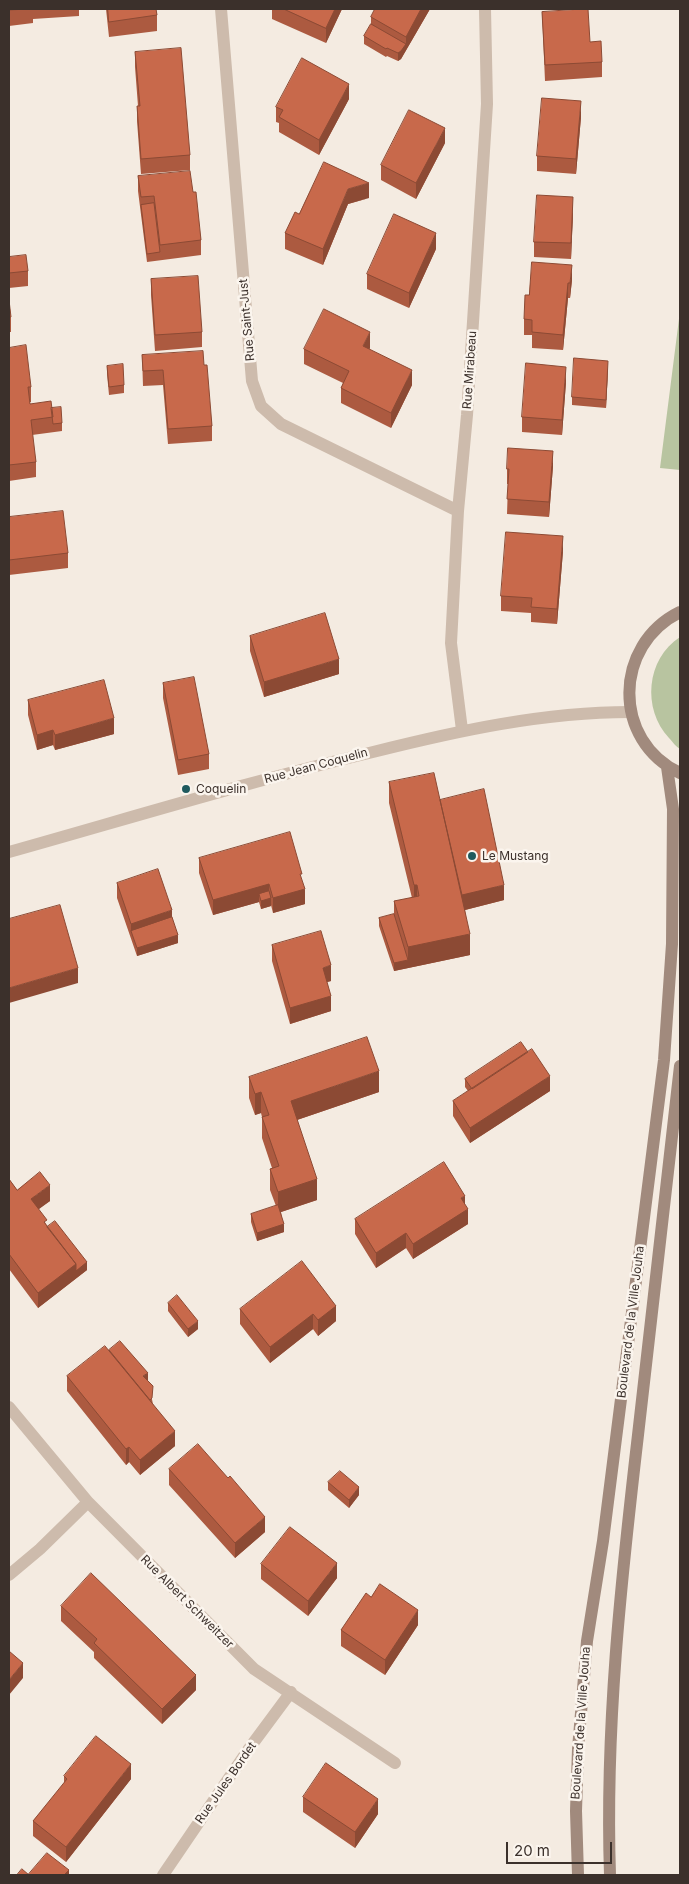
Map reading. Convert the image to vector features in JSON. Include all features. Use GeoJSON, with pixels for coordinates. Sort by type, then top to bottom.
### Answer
{"type":"FeatureCollection","features":[{"type":"Feature","properties":{"kind":"main road"},"geometry":{"type":"LineString","coordinates":[[680,612],[667,618],[648,636],[635,659],[629,685],[630,712],[638,734],[652,754],[668,767],[680,773]]}},
{"type":"Feature","properties":{"kind":"main road","name":"Boulevard de la Ville Jouha"},"geometry":{"type":"LineString","coordinates":[[578,1875],[577,1775],[587,1641],[603,1541],[664,1060],[672,944],[673,809],[668,767]]}},
{"type":"Feature","properties":{"kind":"main road","name":"Boulevard de la Ville Jouha"},"geometry":{"type":"LineString","coordinates":[[610,1875],[608,1812],[610,1753],[624,1554],[680,1066]]}},
{"type":"Feature","properties":{"kind":"street","name":"Rue Saint-Just"},"geometry":{"type":"LineString","coordinates":[[222,9],[252,381],[261,406],[281,424],[458,511]]}},
{"type":"Feature","properties":{"kind":"street","name":"Rue Mirabeau"},"geometry":{"type":"LineString","coordinates":[[462,730],[451,643],[458,511],[467,415],[486,113],[485,9]]}},
{"type":"Feature","properties":{"kind":"street","name":"Rue Jean Coquelin"},"geometry":{"type":"LineString","coordinates":[[9,852],[308,767],[462,730],[594,712],[630,712]]}},
{"type":"Feature","properties":{"kind":"street","name":"Rue Albert Schweitzer"},"geometry":{"type":"LineString","coordinates":[[9,1407],[88,1502],[254,1669],[395,1763]]}},
{"type":"Feature","properties":{"kind":"street"},"geometry":{"type":"LineString","coordinates":[[9,1575],[40,1549],[88,1502]]}},
{"type":"Feature","properties":{"kind":"street","name":"Rue Jules Bordet"},"geometry":{"type":"LineString","coordinates":[[163,1875],[248,1750],[291,1692]]}},
{"type":"Feature","properties":{"kind":"green space"},"geometry":{"type":"Polygon","coordinates":[[[680,311],[680,470],[660,468],[680,311]]]}},
{"type":"Feature","properties":{"kind":"green space"},"geometry":{"type":"Polygon","coordinates":[[[680,637],[680,749],[660,726],[652,699],[652,685],[654,671],[660,658],[669,646],[680,637]]]}},
{"type":"Feature","properties":{"kind":"building"},"geometry":{"type":"Polygon","coordinates":[[[108,9],[156,9],[157,15],[109,22],[108,9]]]}},
{"type":"Feature","properties":{"kind":"building"},"geometry":{"type":"Polygon","coordinates":[[[284,9],[335,9],[326,28],[284,9]]]}},
{"type":"Feature","properties":{"kind":"building"},"geometry":{"type":"Polygon","coordinates":[[[375,9],[421,9],[406,37],[371,17],[375,9]]]}},
{"type":"Feature","properties":{"kind":"building"},"geometry":{"type":"Polygon","coordinates":[[[588,9],[590,42],[601,41],[602,62],[545,65],[542,12],[588,9]]]}},
{"type":"Feature","properties":{"kind":"building"},"geometry":{"type":"Polygon","coordinates":[[[371,24],[406,44],[401,51],[398,53],[386,49],[364,36],[371,24]]]}},
{"type":"Feature","properties":{"kind":"building"},"geometry":{"type":"Polygon","coordinates":[[[181,48],[190,155],[141,159],[137,106],[140,106],[135,52],[181,48]]]}},
{"type":"Feature","properties":{"kind":"building"},"geometry":{"type":"Polygon","coordinates":[[[302,58],[349,84],[319,140],[279,117],[283,110],[276,107],[302,58]]]}},
{"type":"Feature","properties":{"kind":"building"},"geometry":{"type":"Polygon","coordinates":[[[542,98],[581,101],[576,159],[537,156],[542,98]]]}},
{"type":"Feature","properties":{"kind":"building"},"geometry":{"type":"Polygon","coordinates":[[[409,110],[445,128],[416,183],[381,165],[409,110]]]}},
{"type":"Feature","properties":{"kind":"building"},"geometry":{"type":"Polygon","coordinates":[[[324,162],[369,183],[348,189],[323,249],[285,233],[295,212],[299,214],[324,162]]]}},
{"type":"Feature","properties":{"kind":"building"},"geometry":{"type":"Polygon","coordinates":[[[190,171],[193,192],[196,192],[201,240],[160,245],[154,196],[141,197],[138,176],[190,171]]]}},
{"type":"Feature","properties":{"kind":"building"},"geometry":{"type":"Polygon","coordinates":[[[537,195],[573,197],[571,243],[534,242],[537,195]]]}},
{"type":"Feature","properties":{"kind":"building"},"geometry":{"type":"Polygon","coordinates":[[[154,203],[160,252],[147,254],[141,205],[154,203]]]}},
{"type":"Feature","properties":{"kind":"building"},"geometry":{"type":"Polygon","coordinates":[[[394,214],[436,233],[409,293],[367,274],[394,214]]]}},
{"type":"Feature","properties":{"kind":"building"},"geometry":{"type":"Polygon","coordinates":[[[26,255],[28,271],[9,273],[9,257],[26,255]]]}},
{"type":"Feature","properties":{"kind":"building"},"geometry":{"type":"Polygon","coordinates":[[[532,262],[572,265],[570,283],[568,283],[563,335],[532,332],[532,320],[524,319],[525,295],[529,295],[532,262]]]}},
{"type":"Feature","properties":{"kind":"building"},"geometry":{"type":"Polygon","coordinates":[[[198,276],[202,332],[155,335],[151,279],[198,276]]]}},
{"type":"Feature","properties":{"kind":"building"},"geometry":{"type":"Polygon","coordinates":[[[9,300],[11,317],[9,317],[9,300]]]}},
{"type":"Feature","properties":{"kind":"building"},"geometry":{"type":"Polygon","coordinates":[[[324,309],[370,332],[363,346],[412,370],[391,413],[341,388],[349,371],[304,349],[324,309]]]}},
{"type":"Feature","properties":{"kind":"building"},"geometry":{"type":"Polygon","coordinates":[[[26,345],[31,387],[28,387],[30,404],[51,401],[53,417],[31,420],[36,462],[9,465],[9,348],[26,345]]]}},
{"type":"Feature","properties":{"kind":"building"},"geometry":{"type":"Polygon","coordinates":[[[203,351],[204,365],[207,365],[212,426],[168,429],[163,370],[143,371],[142,355],[203,351]]]}},
{"type":"Feature","properties":{"kind":"building"},"geometry":{"type":"Polygon","coordinates":[[[574,358],[608,361],[606,400],[572,397],[574,358]]]}},
{"type":"Feature","properties":{"kind":"building"},"geometry":{"type":"Polygon","coordinates":[[[526,363],[566,367],[562,420],[522,417],[526,363]]]}},
{"type":"Feature","properties":{"kind":"building"},"geometry":{"type":"Polygon","coordinates":[[[123,364],[124,385],[109,387],[107,366],[123,364]]]}},
{"type":"Feature","properties":{"kind":"building"},"geometry":{"type":"Polygon","coordinates":[[[61,407],[62,423],[53,424],[51,408],[61,407]]]}},
{"type":"Feature","properties":{"kind":"building"},"geometry":{"type":"Polygon","coordinates":[[[508,448],[553,451],[549,502],[507,499],[508,448]]]}},
{"type":"Feature","properties":{"kind":"building"},"geometry":{"type":"Polygon","coordinates":[[[63,511],[68,553],[9,560],[9,517],[63,511]]]}},
{"type":"Feature","properties":{"kind":"building"},"geometry":{"type":"Polygon","coordinates":[[[506,532],[563,536],[557,609],[531,607],[532,598],[501,596],[506,532]]]}},
{"type":"Feature","properties":{"kind":"building"},"geometry":{"type":"Polygon","coordinates":[[[325,613],[339,659],[264,682],[250,636],[325,613]]]}},
{"type":"Feature","properties":{"kind":"building"},"geometry":{"type":"Polygon","coordinates":[[[194,677],[209,754],[178,760],[163,683],[194,677]]]}},
{"type":"Feature","properties":{"kind":"building"},"geometry":{"type":"Polygon","coordinates":[[[104,680],[114,718],[55,735],[53,730],[37,735],[28,700],[104,680]]]}},
{"type":"Feature","properties":{"kind":"building"},"geometry":{"type":"Polygon","coordinates":[[[434,773],[470,934],[408,947],[394,901],[419,896],[417,885],[414,885],[389,782],[434,773]]]}},
{"type":"Feature","properties":{"kind":"building"},"geometry":{"type":"Polygon","coordinates":[[[484,789],[504,885],[462,895],[440,800],[484,789]]]}},
{"type":"Feature","properties":{"kind":"building"},"geometry":{"type":"Polygon","coordinates":[[[290,832],[305,889],[273,898],[269,884],[213,900],[199,858],[290,832]]]}},
{"type":"Feature","properties":{"kind":"building"},"geometry":{"type":"Polygon","coordinates":[[[158,869],[172,910],[131,924],[117,883],[158,869]]]}},
{"type":"Feature","properties":{"kind":"building"},"geometry":{"type":"Polygon","coordinates":[[[269,891],[271,898],[261,901],[259,894],[269,891]]]}},
{"type":"Feature","properties":{"kind":"building"},"geometry":{"type":"Polygon","coordinates":[[[60,905],[78,968],[9,988],[9,919],[60,905]]]}},
{"type":"Feature","properties":{"kind":"building"},"geometry":{"type":"Polygon","coordinates":[[[394,914],[408,960],[394,963],[379,918],[394,914]]]}},
{"type":"Feature","properties":{"kind":"building"},"geometry":{"type":"Polygon","coordinates":[[[172,917],[178,935],[137,948],[131,931],[172,917]]]}},
{"type":"Feature","properties":{"kind":"building"},"geometry":{"type":"Polygon","coordinates":[[[321,931],[331,965],[323,968],[331,996],[290,1008],[272,945],[321,931]]]}},
{"type":"Feature","properties":{"kind":"building"},"geometry":{"type":"Polygon","coordinates":[[[367,1037],[379,1071],[291,1101],[317,1179],[278,1192],[270,1169],[279,1166],[262,1117],[269,1115],[261,1092],[255,1094],[249,1077],[367,1037]]]}},
{"type":"Feature","properties":{"kind":"building"},"geometry":{"type":"Polygon","coordinates":[[[521,1042],[528,1052],[472,1089],[465,1079],[521,1042]]]}},
{"type":"Feature","properties":{"kind":"building"},"geometry":{"type":"Polygon","coordinates":[[[532,1049],[550,1076],[470,1128],[453,1101],[532,1049]]]}},
{"type":"Feature","properties":{"kind":"building"},"geometry":{"type":"Polygon","coordinates":[[[444,1162],[465,1196],[461,1198],[468,1209],[413,1244],[406,1233],[376,1253],[355,1219],[444,1162]]]}},
{"type":"Feature","properties":{"kind":"building"},"geometry":{"type":"Polygon","coordinates":[[[40,1172],[50,1185],[31,1199],[47,1220],[44,1222],[76,1264],[38,1293],[9,1254],[9,1179],[17,1190],[40,1172]]]}},
{"type":"Feature","properties":{"kind":"building"},"geometry":{"type":"Polygon","coordinates":[[[278,1205],[284,1224],[257,1233],[251,1214],[278,1205]]]}},
{"type":"Feature","properties":{"kind":"building"},"geometry":{"type":"Polygon","coordinates":[[[55,1221],[87,1262],[76,1271],[76,1264],[47,1227],[55,1221]]]}},
{"type":"Feature","properties":{"kind":"building"},"geometry":{"type":"Polygon","coordinates":[[[302,1261],[336,1306],[318,1320],[313,1314],[270,1347],[240,1309],[302,1261]]]}},
{"type":"Feature","properties":{"kind":"building"},"geometry":{"type":"Polygon","coordinates":[[[177,1295],[198,1321],[188,1329],[168,1303],[177,1295]]]}},
{"type":"Feature","properties":{"kind":"building"},"geometry":{"type":"Polygon","coordinates":[[[120,1341],[148,1373],[143,1376],[153,1386],[152,1398],[150,1400],[109,1350],[120,1341]]]}},
{"type":"Feature","properties":{"kind":"building"},"geometry":{"type":"Polygon","coordinates":[[[105,1346],[175,1431],[140,1460],[129,1447],[126,1449],[67,1376],[105,1346]]]}},
{"type":"Feature","properties":{"kind":"building"},"geometry":{"type":"Polygon","coordinates":[[[198,1444],[228,1478],[230,1476],[265,1517],[235,1543],[169,1469],[198,1444]]]}},
{"type":"Feature","properties":{"kind":"building"},"geometry":{"type":"Polygon","coordinates":[[[340,1471],[359,1487],[349,1500],[328,1482],[340,1471]]]}},
{"type":"Feature","properties":{"kind":"building"},"geometry":{"type":"Polygon","coordinates":[[[290,1527],[337,1563],[308,1601],[261,1564],[290,1527]]]}},
{"type":"Feature","properties":{"kind":"building"},"geometry":{"type":"Polygon","coordinates":[[[91,1573],[196,1675],[162,1709],[94,1643],[97,1639],[61,1606],[91,1573]]]}},
{"type":"Feature","properties":{"kind":"building"},"geometry":{"type":"Polygon","coordinates":[[[380,1584],[418,1610],[385,1660],[341,1630],[366,1593],[371,1597],[380,1584]]]}},
{"type":"Feature","properties":{"kind":"building"},"geometry":{"type":"Polygon","coordinates":[[[9,1651],[23,1663],[9,1680],[9,1651]]]}},
{"type":"Feature","properties":{"kind":"building"},"geometry":{"type":"Polygon","coordinates":[[[96,1736],[131,1764],[66,1847],[33,1821],[67,1779],[64,1776],[96,1736]]]}},
{"type":"Feature","properties":{"kind":"building"},"geometry":{"type":"Polygon","coordinates":[[[326,1763],[378,1799],[355,1832],[303,1797],[326,1763]]]}},
{"type":"Feature","properties":{"kind":"building"},"geometry":{"type":"Polygon","coordinates":[[[47,1853],[69,1870],[64,1875],[28,1875],[47,1853]]]}},
{"type":"Feature","properties":{"kind":"building"},"geometry":{"type":"Polygon","coordinates":[[[22,1869],[29,1875],[17,1875],[22,1869]]]}},
{"type":"Feature","properties":{"kind":"place","name":"Coquelin"},"geometry":{"type":"Point","coordinates":[186,789]}},
{"type":"Feature","properties":{"kind":"place","name":"Le Mustang"},"geometry":{"type":"Point","coordinates":[472,856]}}]}
